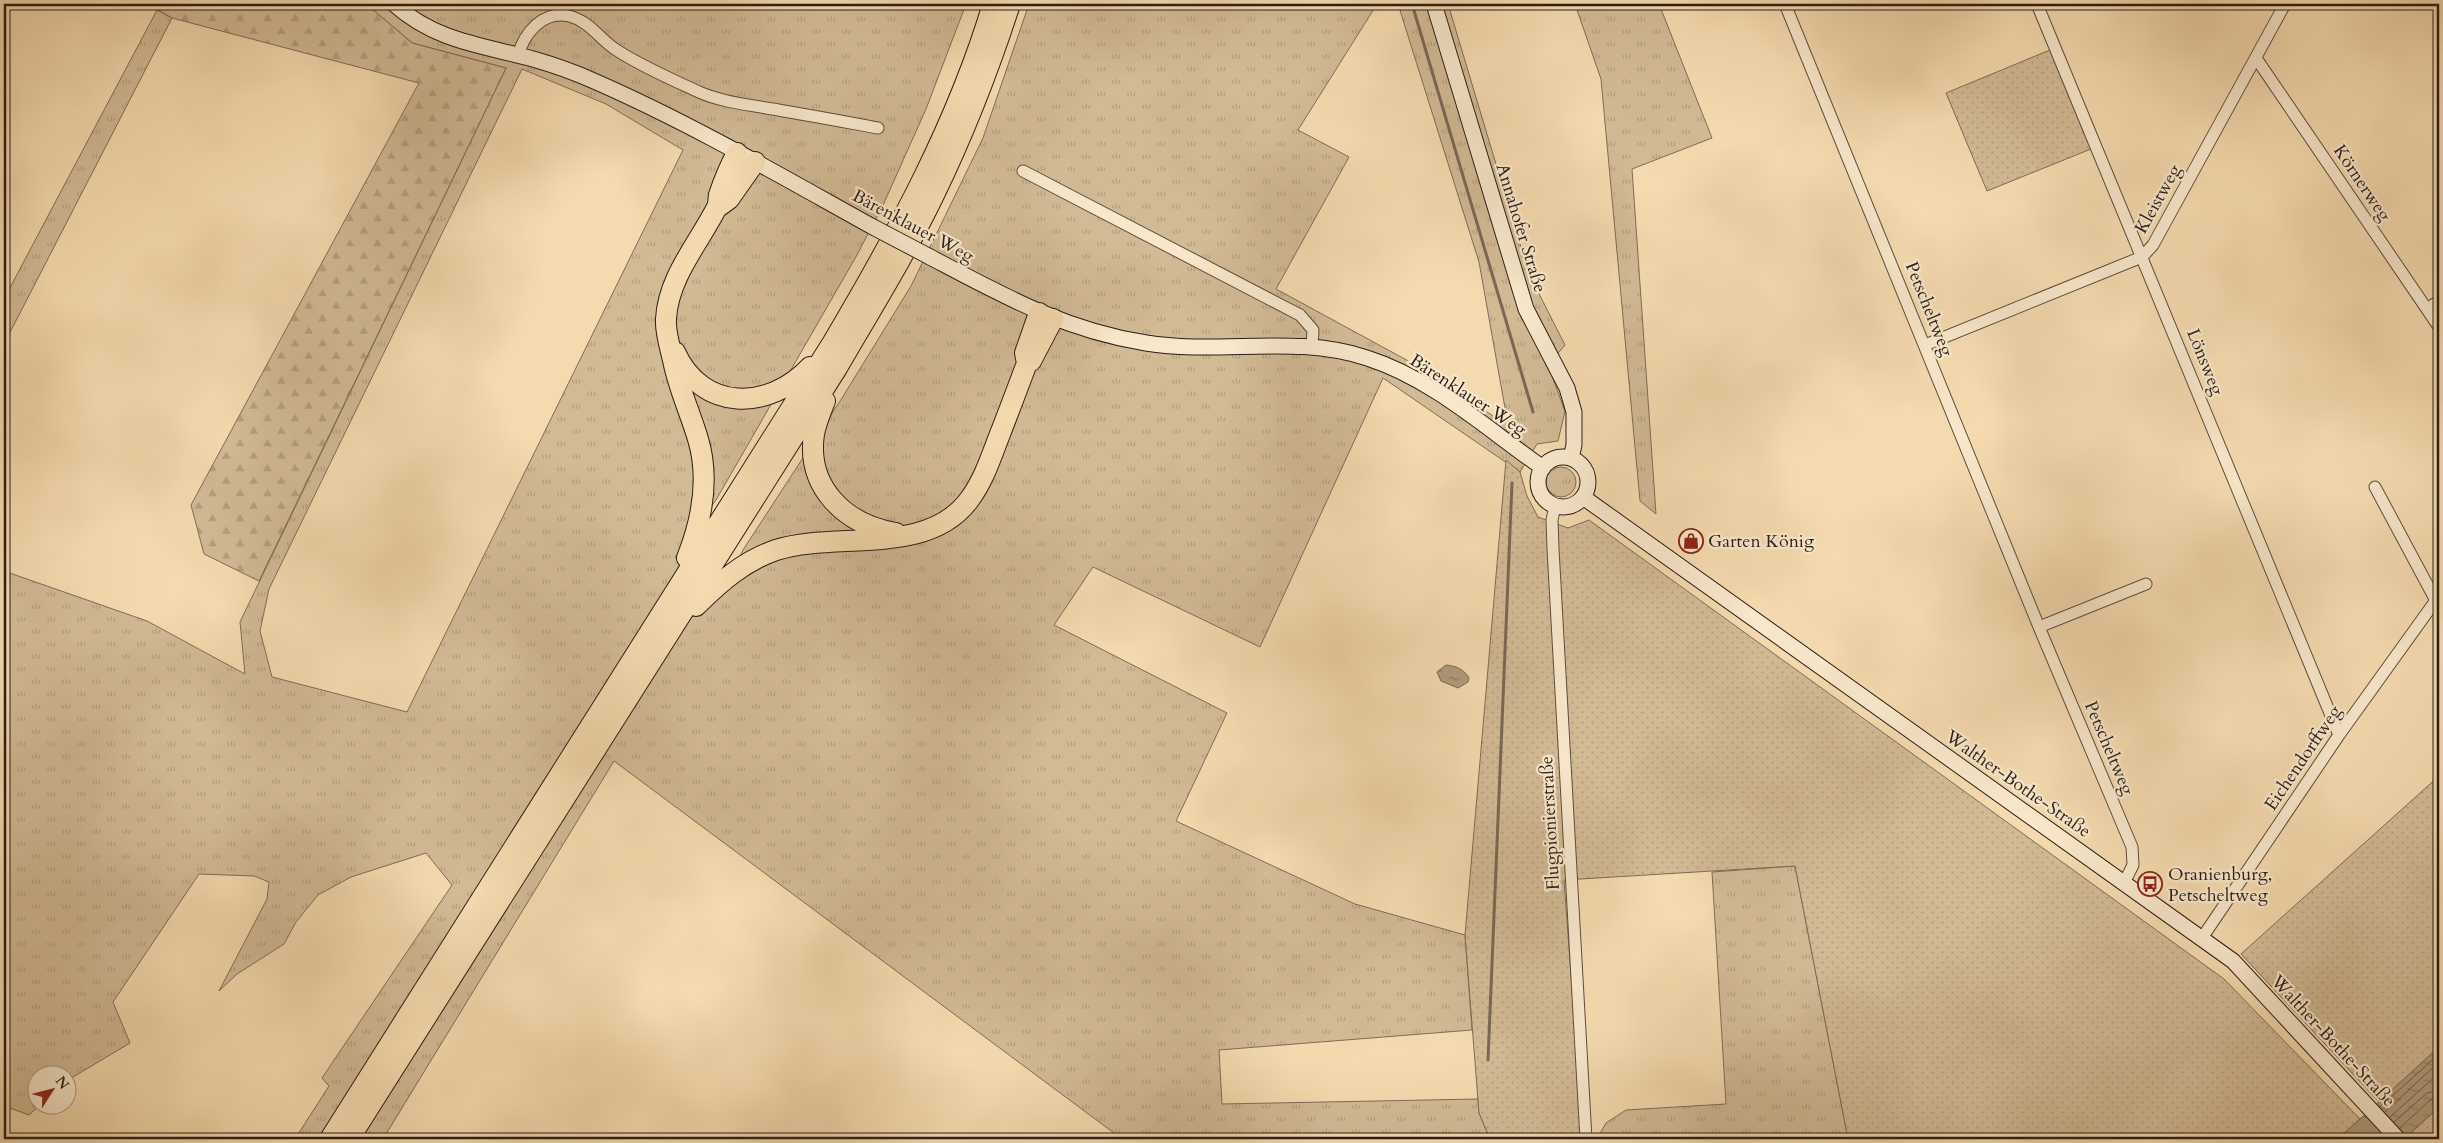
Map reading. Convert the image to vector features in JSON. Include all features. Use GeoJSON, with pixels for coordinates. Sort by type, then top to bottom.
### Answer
{"type":"FeatureCollection","features":[{"type":"Feature","properties":{"kind":"highway"},"geometry":{"type":"LineString","coordinates":[[330,1139],[876,271],[920,187],[956,108],[993,4]]}},
{"type":"Feature","properties":{"kind":"highway"},"geometry":{"type":"LineString","coordinates":[[349,1139],[669,634],[836,368],[889,279],[933,196],[970,116],[1010,4]]}},
{"type":"Feature","properties":{"kind":"highway"},"geometry":{"type":"LineString","coordinates":[[667,606],[701,518],[703,466],[698,440],[676,375],[665,321],[673,286],[718,207],[720,192],[746,157]]}},
{"type":"Feature","properties":{"kind":"highway"},"geometry":{"type":"LineString","coordinates":[[669,634],[714,588],[753,560],[800,544],[887,539],[905,535],[932,528],[954,515],[969,501],[983,477],[1027,363],[1035,356],[1046,316]]}},
{"type":"Feature","properties":{"kind":"highway"},"geometry":{"type":"LineString","coordinates":[[668,336],[677,357],[693,379],[715,394],[737,399],[762,398],[784,389],[794,383],[833,342]]}},
{"type":"Feature","properties":{"kind":"highway"},"geometry":{"type":"LineString","coordinates":[[836,368],[814,435],[815,461],[820,480],[831,499],[846,514],[859,522],[883,531],[905,535]]}},
{"type":"Feature","properties":{"kind":"street","name":"Bärenklauer Weg"},"geometry":{"type":"LineString","coordinates":[[394,4],[413,21],[444,37],[518,56],[592,80],[665,114],[873,227],[1046,316],[1147,343],[1195,347],[1312,346],[1367,358],[1417,380],[1543,468]]}},
{"type":"Feature","properties":{"kind":"street","name":"Annahofer Straße"},"geometry":{"type":"LineString","coordinates":[[1434,4],[1526,309],[1567,388],[1574,412],[1574,444],[1570,458]]}},
{"type":"Feature","properties":{"kind":"street","name":"Petscheltweg"},"geometry":{"type":"LineString","coordinates":[[1785,4],[2039,628],[2132,847],[2133,866],[2124,883]]}},
{"type":"Feature","properties":{"kind":"street","name":"Lönsweg"},"geometry":{"type":"LineString","coordinates":[[2037,4],[2339,735]]}},
{"type":"Feature","properties":{"kind":"street","name":"Kleistweg"},"geometry":{"type":"LineString","coordinates":[[1925,345],[2142,257],[2153,245],[2285,4]]}},
{"type":"Feature","properties":{"kind":"street"},"geometry":{"type":"LineString","coordinates":[[518,56],[524,37],[532,28],[543,20],[555,16],[569,16],[588,26],[618,51],[702,93],[741,103],[878,128]]}},
{"type":"Feature","properties":{"kind":"street","name":"Körnerweg"},"geometry":{"type":"LineString","coordinates":[[2256,58],[2439,326]]}},
{"type":"Feature","properties":{"kind":"street"},"geometry":{"type":"LineString","coordinates":[[1023,171],[1300,315],[1313,330],[1312,346]]}},
{"type":"Feature","properties":{"kind":"street"},"geometry":{"type":"LineString","coordinates":[[2427,309],[2439,301]]}},
{"type":"Feature","properties":{"kind":"street"},"geometry":{"type":"LineString","coordinates":[[1554,458],[1570,458],[1580,464],[1586,473],[1588,484],[1583,497],[1569,506],[1555,506],[1545,499],[1539,490],[1538,479],[1543,468],[1554,458]]}},
{"type":"Feature","properties":{"kind":"street","name":"Eichendorffweg"},"geometry":{"type":"LineString","coordinates":[[2202,938],[2339,735],[2437,597],[2375,488]]}},
{"type":"Feature","properties":{"kind":"street","name":"Walther-Bothe-Straße"},"geometry":{"type":"LineString","coordinates":[[1583,497],[2202,938],[2245,973],[2395,1136]]}},
{"type":"Feature","properties":{"kind":"street","name":"Flugpionierstraße"},"geometry":{"type":"LineString","coordinates":[[1555,506],[1552,520],[1553,549],[1586,1139]]}},
{"type":"Feature","properties":{"kind":"street"},"geometry":{"type":"LineString","coordinates":[[2039,628],[2146,584]]}},
{"type":"Feature","properties":{"kind":"green space"},"geometry":{"type":"Polygon","coordinates":[[[148,4],[366,4],[412,43],[506,68],[259,581],[204,554],[191,505],[419,83],[172,18],[148,4]]]}},
{"type":"Feature","properties":{"kind":"green space"},"geometry":{"type":"Polygon","coordinates":[[[366,4],[437,4],[449,8],[449,4],[966,4],[926,109],[884,203],[857,255],[716,500],[675,557],[724,590],[743,550],[842,398],[911,286],[983,138],[1029,4],[1377,4],[1298,130],[1349,157],[1276,289],[1425,370],[1499,420],[1505,408],[1479,262],[1398,4],[1448,4],[1529,274],[1565,345],[1548,365],[1565,411],[1558,441],[1537,444],[1520,472],[1383,378],[1260,647],[1093,567],[1054,625],[1227,713],[1176,821],[1355,904],[1465,935],[1472,1030],[1219,1050],[1222,1104],[1478,1099],[1479,1113],[1490,1139],[1122,1139],[614,761],[383,1139],[295,1139],[329,1086],[322,1078],[452,885],[426,853],[351,877],[318,895],[296,922],[284,944],[237,974],[219,991],[267,899],[269,882],[254,876],[199,874],[113,1002],[130,1043],[78,1074],[78,1066],[28,1066],[28,1115],[4,1106],[4,571],[147,621],[245,674],[240,622],[506,68],[412,43],[366,4]],[[522,69],[269,589],[260,631],[272,677],[407,712],[683,150],[606,104],[522,69]]]}},
{"type":"Feature","properties":{"kind":"green space"},"geometry":{"type":"Polygon","coordinates":[[[1575,4],[1659,4],[1712,138],[1632,169],[1656,514],[1640,501],[1601,79],[1575,4]]]}},
{"type":"Feature","properties":{"kind":"green space"},"geometry":{"type":"Polygon","coordinates":[[[157,10],[172,18],[4,344],[4,299],[157,10]]]}},
{"type":"Feature","properties":{"kind":"green space"},"geometry":{"type":"Polygon","coordinates":[[[2050,50],[2091,149],[1987,191],[1946,93],[2050,50]]]}},
{"type":"Feature","properties":{"kind":"green space"},"geometry":{"type":"Polygon","coordinates":[[[1506,460],[1520,472],[1527,496],[1538,517],[1568,528],[1589,520],[2224,979],[2360,1119],[2338,1139],[1848,1139],[1795,866],[1564,880],[1583,1139],[1490,1139],[1479,1113],[1465,935],[1506,460]]]}},
{"type":"Feature","properties":{"kind":"green space"},"geometry":{"type":"Polygon","coordinates":[[[1561,467],[1572,471],[1576,482],[1572,493],[1561,497],[1550,493],[1546,482],[1550,471],[1561,467]]]}},
{"type":"Feature","properties":{"kind":"green space"},"geometry":{"type":"Polygon","coordinates":[[[2439,776],[2439,1047],[2379,1102],[2241,954],[2439,776]]]}},
{"type":"Feature","properties":{"kind":"green space"},"geometry":{"type":"Polygon","coordinates":[[[1795,866],[1848,1139],[1597,1139],[1606,1123],[1626,1110],[1726,1104],[1712,872],[1795,866]]]}},
{"type":"Feature","properties":{"kind":"green space"},"geometry":{"type":"Polygon","coordinates":[[[2439,1107],[2439,1134],[2433,1139],[2404,1139],[2439,1107]]]}},
{"type":"Feature","properties":{"kind":"water"},"geometry":{"type":"Polygon","coordinates":[[[1446,665],[1462,670],[1469,678],[1468,682],[1458,688],[1441,681],[1437,672],[1446,665]]]}},
{"type":"Feature","properties":{"kind":"water"},"geometry":{"type":"Polygon","coordinates":[[[2439,1047],[2439,1107],[2404,1139],[2338,1139],[2439,1047]]]}},
{"type":"Feature","properties":{"kind":"waterway"},"geometry":{"type":"LineString","coordinates":[[1412,4],[1533,412]]}},
{"type":"Feature","properties":{"kind":"waterway"},"geometry":{"type":"LineString","coordinates":[[1488,1060],[1512,483]]}},
{"type":"Feature","properties":{"kind":"place","name":"Garten König"},"geometry":{"type":"Point","coordinates":[1691,541]}},
{"type":"Feature","properties":{"kind":"place","name":"Oranienburg, Petscheltweg"},"geometry":{"type":"Point","coordinates":[2150,884]}}]}
